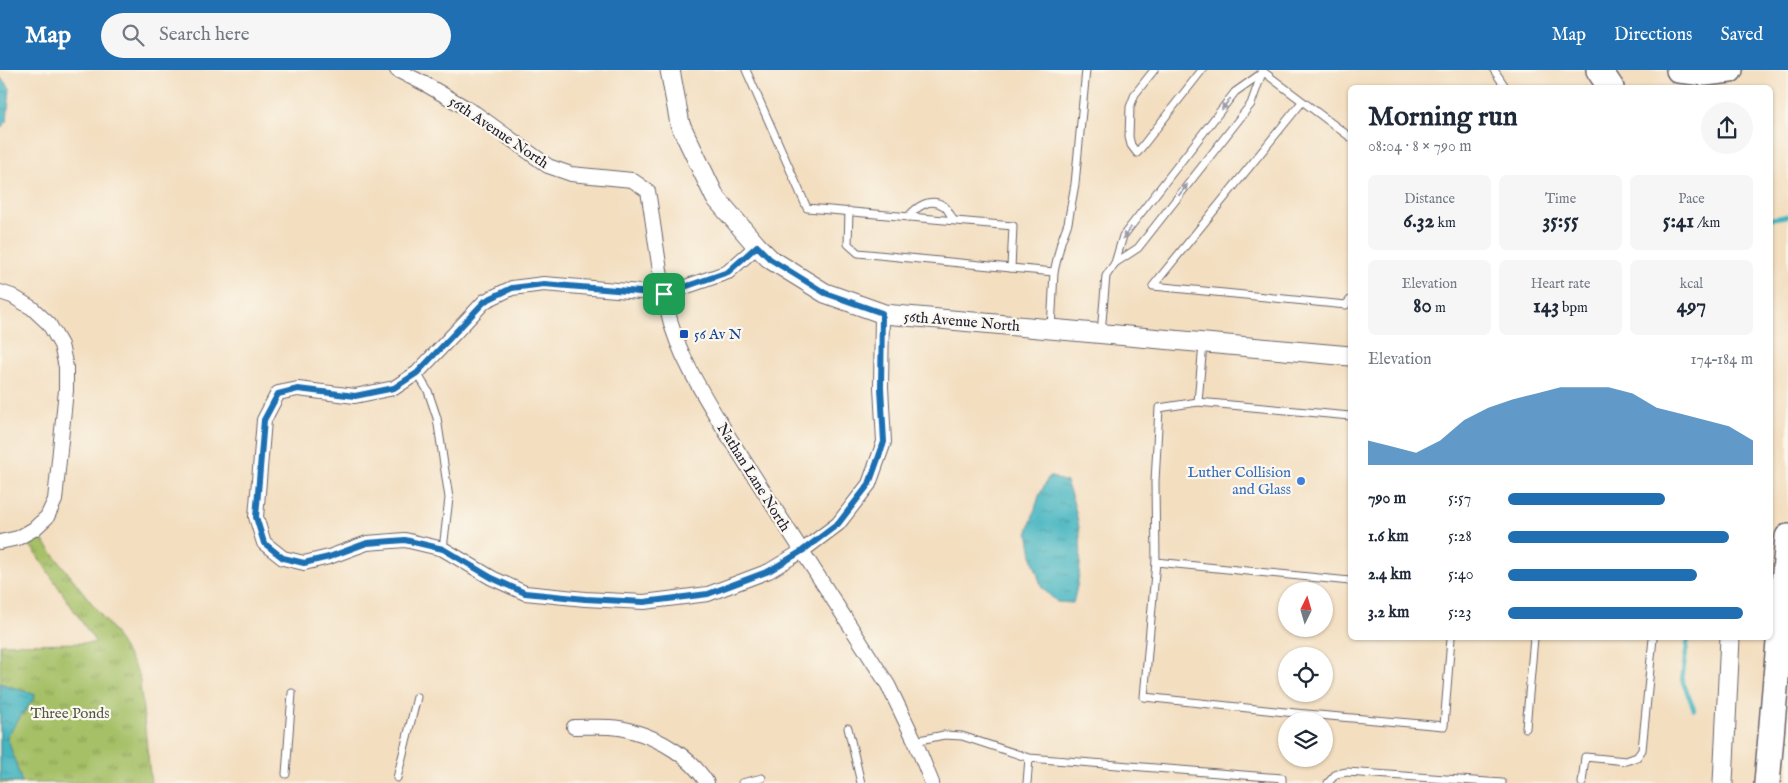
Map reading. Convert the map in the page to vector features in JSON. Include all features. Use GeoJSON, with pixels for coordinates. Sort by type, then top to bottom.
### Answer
{"type":"FeatureCollection","features":[{"type":"Feature","properties":{"kind":"highway"},"geometry":{"type":"LineString","coordinates":[[1599,70],[1610,85]]}},
{"type":"Feature","properties":{"kind":"highway"},"geometry":{"type":"LineString","coordinates":[[1679,70],[1705,73],[1730,70]]}},
{"type":"Feature","properties":{"kind":"highway"},"geometry":{"type":"LineString","coordinates":[[1765,783],[1788,537]]}},
{"type":"Feature","properties":{"kind":"highway"},"geometry":{"type":"LineString","coordinates":[[1765,783],[1767,640]]}},
{"type":"Feature","properties":{"kind":"street","name":"56th Avenue North"},"geometry":{"type":"LineString","coordinates":[[397,70],[475,113],[548,166],[571,174],[632,180],[648,191],[664,294]]}},
{"type":"Feature","properties":{"kind":"street"},"geometry":{"type":"LineString","coordinates":[[670,70],[680,124],[715,197],[757,246],[728,272],[664,294],[544,284],[512,288],[485,301],[417,373],[394,388],[355,396],[298,389],[278,394],[264,420],[256,517],[264,543],[283,558],[304,563],[329,557],[367,543],[405,540],[443,549],[492,578],[525,593],[644,602],[708,594],[769,571],[802,551],[838,524],[869,484],[884,442],[881,388],[882,313]]}},
{"type":"Feature","properties":{"kind":"street","name":"56th Avenue North"},"geometry":{"type":"LineString","coordinates":[[757,246],[770,259],[825,293],[882,313],[1348,356]]}},
{"type":"Feature","properties":{"kind":"street"},"geometry":{"type":"LineString","coordinates":[[0,292],[12,296],[32,308],[49,324],[61,345],[66,367],[66,390],[55,500],[47,517],[34,529],[18,538],[0,542]]}},
{"type":"Feature","properties":{"kind":"street","name":"Nathan Lane North"},"geometry":{"type":"LineString","coordinates":[[664,294],[669,318],[681,350],[704,397],[888,685],[915,741],[932,783]]}},
{"type":"Feature","properties":{"kind":"street"},"geometry":{"type":"LineString","coordinates":[[1723,783],[1730,640]]}},
{"type":"Feature","properties":{"kind":"street"},"geometry":{"type":"LineString","coordinates":[[574,727],[631,730],[658,740],[682,755],[703,776],[707,783]]}},
{"type":"Feature","properties":{"kind":"lane"},"geometry":{"type":"LineString","coordinates":[[746,70],[807,208],[1014,226],[1010,268]]}},
{"type":"Feature","properties":{"kind":"lane"},"geometry":{"type":"LineString","coordinates":[[1051,329],[1054,272],[1060,242],[1068,224],[1075,184],[1086,70]]}},
{"type":"Feature","properties":{"kind":"lane"},"geometry":{"type":"LineString","coordinates":[[1154,70],[1135,94],[1130,107],[1128,137],[1137,153],[1202,70]]}},
{"type":"Feature","properties":{"kind":"lane"},"geometry":{"type":"LineString","coordinates":[[1494,70],[1504,85]]}},
{"type":"Feature","properties":{"kind":"lane"},"geometry":{"type":"LineString","coordinates":[[1261,71],[1348,136]]}},
{"type":"Feature","properties":{"kind":"lane"},"geometry":{"type":"LineString","coordinates":[[1115,263],[1138,248],[1251,104],[1261,71]]}},
{"type":"Feature","properties":{"kind":"lane"},"geometry":{"type":"LineString","coordinates":[[1101,334],[1106,276],[1115,263],[1123,236],[1235,92],[1261,71]]}},
{"type":"Feature","properties":{"kind":"lane"},"geometry":{"type":"LineString","coordinates":[[1302,102],[1153,286],[1346,305],[1348,302]]}},
{"type":"Feature","properties":{"kind":"lane"},"geometry":{"type":"LineString","coordinates":[[908,216],[924,203],[937,204],[946,208],[953,220]]}},
{"type":"Feature","properties":{"kind":"lane"},"geometry":{"type":"LineString","coordinates":[[849,211],[848,244],[858,253],[1054,272]]}},
{"type":"Feature","properties":{"kind":"lane"},"geometry":{"type":"LineString","coordinates":[[1198,402],[1203,343]]}},
{"type":"Feature","properties":{"kind":"lane"},"geometry":{"type":"LineString","coordinates":[[417,373],[428,390],[437,418],[449,498],[443,549]]}},
{"type":"Feature","properties":{"kind":"lane"},"geometry":{"type":"LineString","coordinates":[[1348,416],[1198,402],[1159,408],[1155,482],[1156,562],[1144,697],[1444,726],[1451,640]]}},
{"type":"Feature","properties":{"kind":"lane"},"geometry":{"type":"LineString","coordinates":[[1156,562],[1348,581]]}},
{"type":"Feature","properties":{"kind":"lane"},"geometry":{"type":"LineString","coordinates":[[1526,728],[1534,640]]}},
{"type":"Feature","properties":{"kind":"lane"},"geometry":{"type":"LineString","coordinates":[[1582,783],[1585,757],[1626,761],[1637,757],[1642,750],[1653,640]]}},
{"type":"Feature","properties":{"kind":"lane"},"geometry":{"type":"LineString","coordinates":[[286,774],[292,692]]}},
{"type":"Feature","properties":{"kind":"lane"},"geometry":{"type":"LineString","coordinates":[[398,778],[417,697]]}},
{"type":"Feature","properties":{"kind":"lane"},"geometry":{"type":"LineString","coordinates":[[848,728],[861,783]]}},
{"type":"Feature","properties":{"kind":"lane"},"geometry":{"type":"LineString","coordinates":[[915,741],[944,735],[962,736],[1029,758],[1282,778],[1282,783]]}},
{"type":"Feature","properties":{"kind":"lane"},"geometry":{"type":"LineString","coordinates":[[1027,783],[1029,758]]}},
{"type":"Feature","properties":{"kind":"lane"},"geometry":{"type":"LineString","coordinates":[[1328,783],[1336,774],[1347,772],[1502,783]]}},
{"type":"Feature","properties":{"kind":"lane"},"geometry":{"type":"LineString","coordinates":[[742,783],[762,778]]}},
{"type":"Feature","properties":{"kind":"green space","name":"Three Ponds"},"geometry":{"type":"Polygon","coordinates":[[[40,537],[112,629],[139,674],[151,783],[0,783],[0,644],[96,643],[30,545],[40,537]]]}},
{"type":"Feature","properties":{"kind":"water"},"geometry":{"type":"Polygon","coordinates":[[[0,77],[10,88],[7,122],[0,128],[0,77]]]}},
{"type":"Feature","properties":{"kind":"water"},"geometry":{"type":"Polygon","coordinates":[[[1049,476],[1066,482],[1072,497],[1079,527],[1081,557],[1073,603],[1057,602],[1042,588],[1033,561],[1028,531],[1039,496],[1049,476]]]}},
{"type":"Feature","properties":{"kind":"water"},"geometry":{"type":"Polygon","coordinates":[[[0,683],[36,695],[7,736],[22,783],[0,781],[0,683]]]}},
{"type":"Feature","properties":{"kind":"waterway"},"geometry":{"type":"LineString","coordinates":[[1773,218],[1787,216]]}},
{"type":"Feature","properties":{"kind":"waterway"},"geometry":{"type":"LineString","coordinates":[[1688,640],[1682,680],[1694,709]]}},
{"type":"Feature","properties":{"kind":"place","name":"56 Av N"},"geometry":{"type":"Point","coordinates":[684,334]}},
{"type":"Feature","properties":{"kind":"place","name":"Luther Collision and Glass"},"geometry":{"type":"Point","coordinates":[1301,481]}},
{"type":"Feature","properties":{"kind":"route"},"geometry":{"type":"LineString","coordinates":[[757,246],[770,259],[825,293],[882,313],[880,327],[884,442],[869,484],[838,524],[802,551],[769,571],[708,594],[644,602],[525,593],[492,578],[443,549],[405,540],[367,543],[329,557],[304,563],[283,558],[264,543],[256,517],[264,420],[278,394],[298,389],[355,396],[394,388],[417,373],[485,301],[512,288],[544,284],[664,294],[728,272],[757,246]]}}]}
